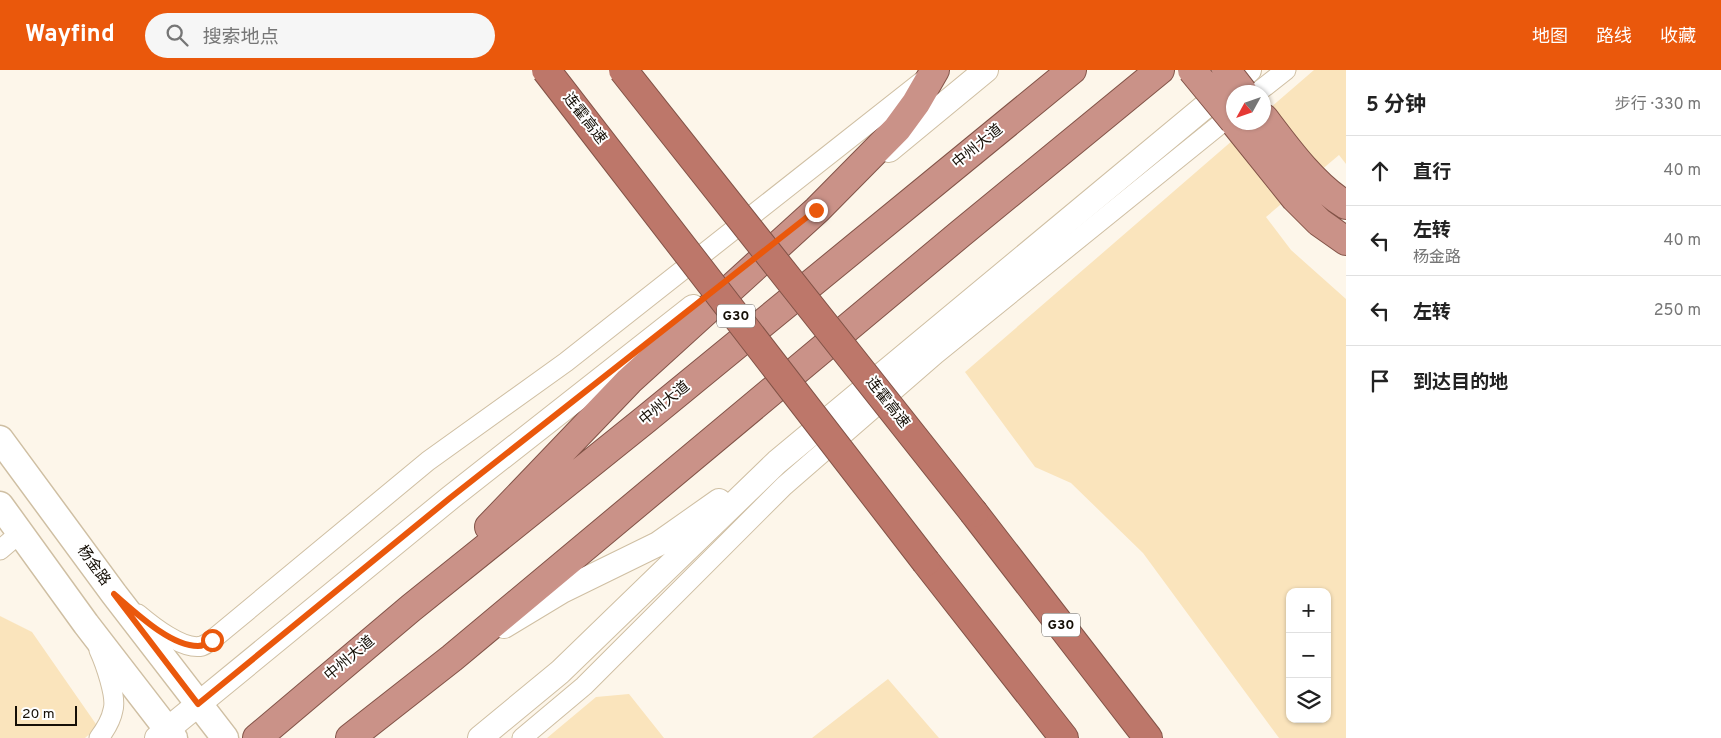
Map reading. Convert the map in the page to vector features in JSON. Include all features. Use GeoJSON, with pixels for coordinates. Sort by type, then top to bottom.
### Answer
{"type":"FeatureCollection","features":[{"type":"Feature","properties":{"kind":"highway","name":"连霍高速"},"geometry":{"type":"LineString","coordinates":[[546,70],[1064,738]]}},
{"type":"Feature","properties":{"kind":"highway","name":"连霍高速"},"geometry":{"type":"LineString","coordinates":[[623,70],[974,513],[1148,738]]}},
{"type":"Feature","properties":{"kind":"highway"},"geometry":{"type":"LineString","coordinates":[[411,608],[630,381],[816,210],[897,129],[916,103],[935,70]]}},
{"type":"Feature","properties":{"kind":"highway","name":"中州大道"},"geometry":{"type":"LineString","coordinates":[[257,738],[411,608],[646,419],[1072,70]]}},
{"type":"Feature","properties":{"kind":"highway"},"geometry":{"type":"LineString","coordinates":[[350,738],[452,658],[960,234],[1160,70]]}},
{"type":"Feature","properties":{"kind":"highway"},"geometry":{"type":"LineString","coordinates":[[1192,70],[1226,112]]}},
{"type":"Feature","properties":{"kind":"highway"},"geometry":{"type":"LineString","coordinates":[[1226,70],[1238,85]]}},
{"type":"Feature","properties":{"kind":"highway"},"geometry":{"type":"LineString","coordinates":[[1271,127],[1298,162],[1341,202]]}},
{"type":"Feature","properties":{"kind":"highway"},"geometry":{"type":"LineString","coordinates":[[1240,130],[1295,198],[1319,222],[1346,241]]}},
{"type":"Feature","properties":{"kind":"main road","name":"杨金路"},"geometry":{"type":"LineString","coordinates":[[0,439],[114,594],[225,738]]}},
{"type":"Feature","properties":{"kind":"main road"},"geometry":{"type":"LineString","coordinates":[[0,505],[166,735]]}},
{"type":"Feature","properties":{"kind":"street"},"geometry":{"type":"LineString","coordinates":[[114,594],[164,633],[186,644],[200,646],[212,640],[428,461],[566,362],[935,70]]}},
{"type":"Feature","properties":{"kind":"street"},"geometry":{"type":"LineString","coordinates":[[166,735],[198,704],[450,498],[816,210],[986,70]]}},
{"type":"Feature","properties":{"kind":"street"},"geometry":{"type":"LineString","coordinates":[[480,738],[560,672],[777,462],[1249,70]]}},
{"type":"Feature","properties":{"kind":"street"},"geometry":{"type":"LineString","coordinates":[[1267,85],[1286,70]]}},
{"type":"Feature","properties":{"kind":"street"},"geometry":{"type":"LineString","coordinates":[[522,738],[584,686],[784,486],[936,354],[1226,119]]}},
{"type":"Feature","properties":{"kind":"street"},"geometry":{"type":"LineString","coordinates":[[452,658],[562,591],[658,544],[777,462]]}},
{"type":"Feature","properties":{"kind":"street"},"geometry":{"type":"LineString","coordinates":[[0,550],[20,533]]}},
{"type":"Feature","properties":{"kind":"street"},"geometry":{"type":"LineString","coordinates":[[86,624],[102,658],[110,682],[114,709],[106,728],[99,738]]}},
{"type":"Feature","properties":{"kind":"shaded area"},"geometry":{"type":"Polygon","coordinates":[[[1314,70],[1346,70],[1346,164],[1339,155],[1266,217],[1291,250],[1346,299],[1346,738],[1279,738],[1143,553],[1071,483],[1035,467],[965,372],[1245,130],[1271,130],[1271,107],[1314,70]]]}},
{"type":"Feature","properties":{"kind":"shaded area"},"geometry":{"type":"Polygon","coordinates":[[[0,616],[32,632],[98,727],[85,738],[0,738],[0,616]]]}},
{"type":"Feature","properties":{"kind":"shaded area"},"geometry":{"type":"Polygon","coordinates":[[[888,679],[939,738],[812,738],[888,679]]]}},
{"type":"Feature","properties":{"kind":"shaded area"},"geometry":{"type":"Polygon","coordinates":[[[629,694],[664,738],[547,738],[596,697],[629,694]]]}},
{"type":"Feature","properties":{"kind":"route"},"geometry":{"type":"LineString","coordinates":[[212,640],[200,646],[186,644],[164,633],[114,594],[198,704],[450,498],[816,210]]}}]}
